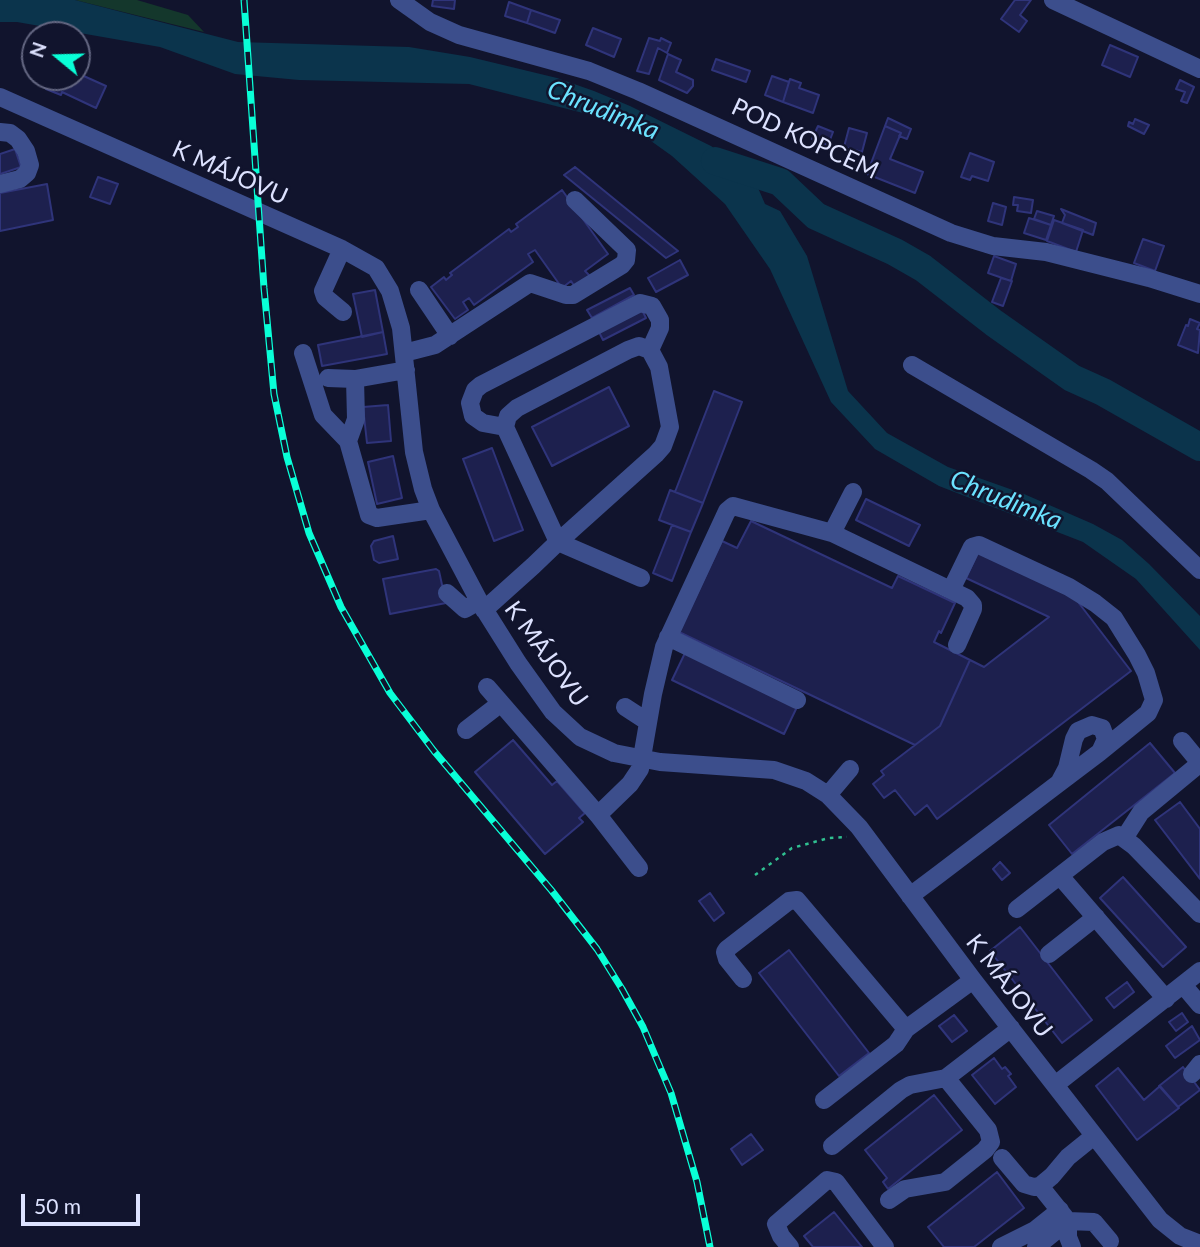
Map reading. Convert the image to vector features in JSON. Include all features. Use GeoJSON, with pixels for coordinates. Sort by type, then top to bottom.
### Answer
{"type":"FeatureCollection","features":[{"type":"Feature","properties":{"kind":"street","name":"POD KOPCEM"},"geometry":{"type":"LineString","coordinates":[[398,0],[430,22],[459,35],[589,72],[638,91],[951,233],[993,246],[1046,252],[1200,294]]}},
{"type":"Feature","properties":{"kind":"street"},"geometry":{"type":"LineString","coordinates":[[1053,0],[1200,69]]}},
{"type":"Feature","properties":{"kind":"street","name":"K MÁJOVU"},"geometry":{"type":"LineString","coordinates":[[0,97],[342,248],[368,262],[386,282],[401,328],[414,452],[431,510],[482,605],[518,663],[562,722],[580,737],[601,748],[642,759],[774,770],[806,781],[828,795],[859,827],[973,980],[1160,1220],[1180,1236],[1200,1244]]}},
{"type":"Feature","properties":{"kind":"street"},"geometry":{"type":"LineString","coordinates":[[0,184],[20,179],[27,173],[30,165],[26,151],[18,139],[3,132],[19,105]]}},
{"type":"Feature","properties":{"kind":"street"},"geometry":{"type":"LineString","coordinates":[[328,378],[355,379],[405,361],[450,336],[530,283],[573,295],[622,265],[626,260],[627,250],[575,200]]}},
{"type":"Feature","properties":{"kind":"street"},"geometry":{"type":"LineString","coordinates":[[342,248],[323,291],[325,297],[343,312]]}},
{"type":"Feature","properties":{"kind":"street"},"geometry":{"type":"LineString","coordinates":[[419,290],[450,336]]}},
{"type":"Feature","properties":{"kind":"street"},"geometry":{"type":"LineString","coordinates":[[505,427],[484,423],[473,416],[470,403],[475,390],[481,385],[640,303],[652,306],[660,320],[660,328],[650,350]]}},
{"type":"Feature","properties":{"kind":"street"},"geometry":{"type":"LineString","coordinates":[[447,593],[465,609],[482,605],[558,542],[656,454],[667,437],[669,416],[659,367],[650,350],[639,346],[517,408],[508,416],[505,427],[558,542],[641,578]]}},
{"type":"Feature","properties":{"kind":"street"},"geometry":{"type":"LineString","coordinates":[[303,354],[323,415],[348,440],[369,514],[377,519],[431,510]]}},
{"type":"Feature","properties":{"kind":"street"},"geometry":{"type":"LineString","coordinates":[[912,365],[1091,470],[1136,508],[1200,570]]}},
{"type":"Feature","properties":{"kind":"street"},"geometry":{"type":"LineString","coordinates":[[348,440],[356,419],[355,379]]}},
{"type":"Feature","properties":{"kind":"street"},"geometry":{"type":"LineString","coordinates":[[832,533],[853,492]]}},
{"type":"Feature","properties":{"kind":"street"},"geometry":{"type":"LineString","coordinates":[[598,815],[636,776],[668,637],[730,507],[738,505],[832,533],[967,598],[973,605],[957,645]]}},
{"type":"Feature","properties":{"kind":"street"},"geometry":{"type":"LineString","coordinates":[[910,896],[1100,752],[1148,713],[1154,700],[1146,673],[1114,618],[1069,587],[979,545],[972,547],[951,590]]}},
{"type":"Feature","properties":{"kind":"street"},"geometry":{"type":"LineString","coordinates":[[668,637],[797,700]]}},
{"type":"Feature","properties":{"kind":"street"},"geometry":{"type":"LineString","coordinates":[[487,687],[598,815],[639,868]]}},
{"type":"Feature","properties":{"kind":"street"},"geometry":{"type":"LineString","coordinates":[[466,730],[501,703]]}},
{"type":"Feature","properties":{"kind":"street"},"geometry":{"type":"LineString","coordinates":[[625,707],[648,722]]}},
{"type":"Feature","properties":{"kind":"street"},"geometry":{"type":"LineString","coordinates":[[1059,783],[1070,760],[1075,736],[1082,729],[1093,724],[1105,731],[1106,739],[1100,752]]}},
{"type":"Feature","properties":{"kind":"street"},"geometry":{"type":"LineString","coordinates":[[1125,837],[1141,813],[1198,765],[1196,758],[1182,741]]}},
{"type":"Feature","properties":{"kind":"street"},"geometry":{"type":"LineString","coordinates":[[828,795],[850,769]]}},
{"type":"Feature","properties":{"kind":"street"},"geometry":{"type":"LineString","coordinates":[[1017,909],[1110,838],[1119,835],[1125,837],[1200,914]]}},
{"type":"Feature","properties":{"kind":"street"},"geometry":{"type":"LineString","coordinates":[[1060,876],[1167,999]]}},
{"type":"Feature","properties":{"kind":"street"},"geometry":{"type":"LineString","coordinates":[[743,979],[727,959],[727,948],[789,901],[797,900],[906,1029]]}},
{"type":"Feature","properties":{"kind":"street"},"geometry":{"type":"LineString","coordinates":[[1049,954],[1096,917]]}},
{"type":"Feature","properties":{"kind":"street"},"geometry":{"type":"LineString","coordinates":[[1055,1085],[1200,971]]}},
{"type":"Feature","properties":{"kind":"street"},"geometry":{"type":"LineString","coordinates":[[824,1100],[896,1044],[906,1029],[973,980]]}},
{"type":"Feature","properties":{"kind":"street"},"geometry":{"type":"LineString","coordinates":[[1184,986],[1200,1005]]}},
{"type":"Feature","properties":{"kind":"street"},"geometry":{"type":"LineString","coordinates":[[832,1146],[901,1090],[910,1085],[946,1078],[1011,1028]]}},
{"type":"Feature","properties":{"kind":"street"},"geometry":{"type":"LineString","coordinates":[[889,1200],[905,1189],[945,1182],[989,1145],[992,1138],[988,1130],[946,1078]]}},
{"type":"Feature","properties":{"kind":"street"},"geometry":{"type":"LineString","coordinates":[[1002,1158],[1024,1184],[1040,1186],[1068,1157],[1094,1136]]}},
{"type":"Feature","properties":{"kind":"street"},"geometry":{"type":"LineString","coordinates":[[790,1247],[776,1224],[827,1180],[836,1182],[885,1247]]}},
{"type":"Feature","properties":{"kind":"street"},"geometry":{"type":"LineString","coordinates":[[1040,1186],[1064,1216],[1072,1247]]}},
{"type":"Feature","properties":{"kind":"street"},"geometry":{"type":"LineString","coordinates":[[1036,1247],[1064,1216]]}},
{"type":"Feature","properties":{"kind":"street"},"geometry":{"type":"LineString","coordinates":[[1000,1247],[1064,1216],[1094,1222],[1110,1241]]}},
{"type":"Feature","properties":{"kind":"path"},"geometry":{"type":"LineString","coordinates":[[755,875],[792,848],[829,838],[846,838],[859,827]]}},
{"type":"Feature","properties":{"kind":"green space"},"geometry":{"type":"Polygon","coordinates":[[[75,0],[137,0],[188,15],[204,32],[75,0]]]}},
{"type":"Feature","properties":{"kind":"water","name":"Chrudimka"},"geometry":{"type":"Polygon","coordinates":[[[0,0],[75,0],[238,42],[409,47],[470,57],[557,78],[594,91],[711,146],[752,174],[765,204],[780,211],[807,256],[848,391],[887,433],[948,467],[1024,494],[1093,524],[1122,540],[1200,616],[1200,650],[1136,579],[1083,542],[939,486],[875,449],[831,402],[770,269],[725,204],[672,156],[651,141],[618,124],[591,115],[469,84],[299,80],[235,74],[160,47],[91,35],[91,21],[0,22],[0,0]]]}},
{"type":"Feature","properties":{"kind":"building"},"geometry":{"type":"Polygon","coordinates":[[[433,0],[455,0],[454,9],[432,6],[433,0]]]}},
{"type":"Feature","properties":{"kind":"building"},"geometry":{"type":"Polygon","coordinates":[[[1015,0],[1031,0],[1020,15],[1027,21],[1019,32],[1001,19],[1015,0]]]}},
{"type":"Feature","properties":{"kind":"building"},"geometry":{"type":"Polygon","coordinates":[[[509,2],[531,10],[527,23],[505,16],[509,2]]]}},
{"type":"Feature","properties":{"kind":"building"},"geometry":{"type":"Polygon","coordinates":[[[531,10],[560,20],[555,33],[527,23],[531,10]]]}},
{"type":"Feature","properties":{"kind":"building"},"geometry":{"type":"Polygon","coordinates":[[[593,28],[621,39],[614,57],[586,45],[593,28]]]}},
{"type":"Feature","properties":{"kind":"building"},"geometry":{"type":"Polygon","coordinates":[[[649,38],[660,41],[661,38],[671,43],[667,53],[658,48],[649,74],[637,71],[649,38]]]}},
{"type":"Feature","properties":{"kind":"building"},"geometry":{"type":"Polygon","coordinates":[[[1110,45],[1138,57],[1130,77],[1102,65],[1110,45]]]}},
{"type":"Feature","properties":{"kind":"building"},"geometry":{"type":"Polygon","coordinates":[[[668,54],[681,60],[676,72],[693,80],[693,86],[687,93],[659,80],[668,54]]]}},
{"type":"Feature","properties":{"kind":"building"},"geometry":{"type":"Polygon","coordinates":[[[716,59],[750,71],[746,82],[712,70],[716,59]]]}},
{"type":"Feature","properties":{"kind":"building"},"geometry":{"type":"Polygon","coordinates":[[[772,76],[789,82],[783,102],[765,95],[772,76]]]}},
{"type":"Feature","properties":{"kind":"building"},"geometry":{"type":"Polygon","coordinates":[[[91,79],[106,86],[96,108],[62,92],[61,95],[51,91],[91,91],[91,79]]]}},
{"type":"Feature","properties":{"kind":"building"},"geometry":{"type":"Polygon","coordinates":[[[790,79],[801,83],[799,88],[819,95],[813,113],[783,102],[790,79]]]}},
{"type":"Feature","properties":{"kind":"building"},"geometry":{"type":"Polygon","coordinates":[[[1180,80],[1194,87],[1187,103],[1181,101],[1185,92],[1176,89],[1180,80]]]}},
{"type":"Feature","properties":{"kind":"building"},"geometry":{"type":"Polygon","coordinates":[[[888,118],[911,129],[907,139],[899,136],[901,133],[885,126],[888,118]]]}},
{"type":"Feature","properties":{"kind":"building"},"geometry":{"type":"Polygon","coordinates":[[[1135,119],[1149,125],[1144,134],[1128,126],[1129,122],[1133,124],[1135,119]]]}},
{"type":"Feature","properties":{"kind":"building"},"geometry":{"type":"Polygon","coordinates":[[[818,126],[833,132],[828,145],[812,139],[818,126]]]}},
{"type":"Feature","properties":{"kind":"building"},"geometry":{"type":"Polygon","coordinates":[[[885,126],[901,133],[890,159],[923,172],[915,193],[867,174],[885,126]]]}},
{"type":"Feature","properties":{"kind":"building"},"geometry":{"type":"Polygon","coordinates":[[[849,128],[867,133],[862,152],[844,147],[849,128]]]}},
{"type":"Feature","properties":{"kind":"building"},"geometry":{"type":"Polygon","coordinates":[[[15,149],[21,167],[0,174],[0,154],[15,149]]]}},
{"type":"Feature","properties":{"kind":"building"},"geometry":{"type":"Polygon","coordinates":[[[970,153],[994,162],[988,181],[972,176],[970,180],[961,177],[970,153]]]}},
{"type":"Feature","properties":{"kind":"building"},"geometry":{"type":"Polygon","coordinates":[[[575,167],[678,251],[666,258],[564,175],[575,167]]]}},
{"type":"Feature","properties":{"kind":"building"},"geometry":{"type":"Polygon","coordinates":[[[98,177],[118,184],[110,204],[90,197],[98,177]]]}},
{"type":"Feature","properties":{"kind":"building"},"geometry":{"type":"Polygon","coordinates":[[[47,184],[53,220],[0,231],[0,193],[47,184]]]}},
{"type":"Feature","properties":{"kind":"building"},"geometry":{"type":"Polygon","coordinates":[[[562,190],[608,254],[585,271],[590,276],[575,287],[571,281],[562,288],[535,250],[528,254],[533,262],[474,305],[469,298],[463,302],[468,310],[455,319],[431,287],[444,277],[446,280],[452,275],[450,273],[509,229],[511,232],[518,227],[516,224],[562,190]]]}},
{"type":"Feature","properties":{"kind":"building"},"geometry":{"type":"Polygon","coordinates":[[[1014,197],[1033,200],[1031,213],[1017,211],[1018,205],[1013,205],[1014,197]]]}},
{"type":"Feature","properties":{"kind":"building"},"geometry":{"type":"Polygon","coordinates":[[[993,203],[1006,207],[1002,225],[988,221],[993,203]]]}},
{"type":"Feature","properties":{"kind":"building"},"geometry":{"type":"Polygon","coordinates":[[[1061,209],[1096,223],[1093,235],[1062,223],[1065,215],[1061,209]]]}},
{"type":"Feature","properties":{"kind":"building"},"geometry":{"type":"Polygon","coordinates":[[[1037,211],[1054,216],[1051,225],[1034,219],[1037,211]]]}},
{"type":"Feature","properties":{"kind":"building"},"geometry":{"type":"Polygon","coordinates":[[[1029,218],[1051,225],[1046,240],[1024,233],[1029,218]]]}},
{"type":"Feature","properties":{"kind":"building"},"geometry":{"type":"Polygon","coordinates":[[[1054,220],[1083,230],[1076,252],[1047,241],[1054,220]]]}},
{"type":"Feature","properties":{"kind":"building"},"geometry":{"type":"Polygon","coordinates":[[[1143,239],[1164,246],[1155,271],[1134,263],[1143,239]]]}},
{"type":"Feature","properties":{"kind":"building"},"geometry":{"type":"Polygon","coordinates":[[[994,256],[1016,264],[1011,281],[988,273],[994,256]]]}},
{"type":"Feature","properties":{"kind":"building"},"geometry":{"type":"Polygon","coordinates":[[[680,260],[688,275],[656,292],[648,278],[680,260]]]}},
{"type":"Feature","properties":{"kind":"building"},"geometry":{"type":"Polygon","coordinates":[[[1001,278],[1012,281],[1003,306],[992,302],[1001,278]]]}},
{"type":"Feature","properties":{"kind":"building"},"geometry":{"type":"Polygon","coordinates":[[[630,288],[634,295],[592,318],[587,310],[630,288]]]}},
{"type":"Feature","properties":{"kind":"building"},"geometry":{"type":"Polygon","coordinates":[[[375,290],[383,332],[362,337],[353,294],[375,290]]]}},
{"type":"Feature","properties":{"kind":"building"},"geometry":{"type":"Polygon","coordinates":[[[642,310],[646,318],[603,340],[599,332],[642,310]]]}},
{"type":"Feature","properties":{"kind":"building"},"geometry":{"type":"Polygon","coordinates":[[[1190,319],[1200,323],[1197,329],[1200,330],[1198,353],[1178,345],[1190,319]]]}},
{"type":"Feature","properties":{"kind":"building"},"geometry":{"type":"Polygon","coordinates":[[[383,332],[387,354],[322,366],[318,345],[383,332]]]}},
{"type":"Feature","properties":{"kind":"building"},"geometry":{"type":"Polygon","coordinates":[[[609,387],[629,426],[552,466],[532,427],[609,387]]]}},
{"type":"Feature","properties":{"kind":"building"},"geometry":{"type":"Polygon","coordinates":[[[714,391],[742,402],[703,503],[675,492],[714,391]]]}},
{"type":"Feature","properties":{"kind":"building"},"geometry":{"type":"Polygon","coordinates":[[[388,405],[391,441],[367,443],[363,407],[388,405]]]}},
{"type":"Feature","properties":{"kind":"building"},"geometry":{"type":"Polygon","coordinates":[[[492,448],[523,530],[494,541],[463,459],[492,448]]]}},
{"type":"Feature","properties":{"kind":"building"},"geometry":{"type":"Polygon","coordinates":[[[393,456],[402,498],[377,504],[368,462],[393,456]]]}},
{"type":"Feature","properties":{"kind":"building"},"geometry":{"type":"Polygon","coordinates":[[[670,490],[703,503],[691,532],[659,520],[670,490]]]}},
{"type":"Feature","properties":{"kind":"building"},"geometry":{"type":"Polygon","coordinates":[[[866,499],[920,525],[909,546],[856,520],[866,499]]]}},
{"type":"Feature","properties":{"kind":"building"},"geometry":{"type":"Polygon","coordinates":[[[751,521],[892,588],[898,576],[955,603],[934,642],[970,660],[940,726],[915,745],[679,632],[722,541],[737,548],[751,521]]]}},
{"type":"Feature","properties":{"kind":"building"},"geometry":{"type":"Polygon","coordinates":[[[672,525],[691,532],[672,581],[653,573],[672,525]]]}},
{"type":"Feature","properties":{"kind":"building"},"geometry":{"type":"Polygon","coordinates":[[[393,536],[398,559],[379,563],[374,560],[371,546],[374,541],[393,536]]]}},
{"type":"Feature","properties":{"kind":"building"},"geometry":{"type":"Polygon","coordinates":[[[978,552],[1075,598],[1131,671],[937,819],[927,805],[915,815],[895,790],[884,798],[873,784],[884,775],[881,771],[940,726],[970,660],[984,667],[1049,617],[966,578],[978,552]]]}},
{"type":"Feature","properties":{"kind":"building"},"geometry":{"type":"Polygon","coordinates":[[[436,569],[439,571],[446,603],[390,614],[383,579],[436,569]]]}},
{"type":"Feature","properties":{"kind":"building"},"geometry":{"type":"Polygon","coordinates":[[[685,653],[797,707],[784,734],[672,680],[685,653]]]}},
{"type":"Feature","properties":{"kind":"building"},"geometry":{"type":"Polygon","coordinates":[[[513,740],[552,785],[557,781],[585,813],[579,818],[583,822],[545,854],[475,772],[513,740]]]}},
{"type":"Feature","properties":{"kind":"building"},"geometry":{"type":"Polygon","coordinates":[[[1150,743],[1175,773],[1072,854],[1049,825],[1150,743]]]}},
{"type":"Feature","properties":{"kind":"building"},"geometry":{"type":"Polygon","coordinates":[[[1180,802],[1200,829],[1200,879],[1155,820],[1180,802]]]}},
{"type":"Feature","properties":{"kind":"building"},"geometry":{"type":"Polygon","coordinates":[[[1000,862],[1010,873],[1002,880],[993,869],[1000,862]]]}},
{"type":"Feature","properties":{"kind":"building"},"geometry":{"type":"Polygon","coordinates":[[[1123,877],[1186,947],[1163,967],[1100,898],[1123,877]]]}},
{"type":"Feature","properties":{"kind":"building"},"geometry":{"type":"Polygon","coordinates":[[[710,893],[724,913],[714,921],[699,901],[710,893]]]}},
{"type":"Feature","properties":{"kind":"building"},"geometry":{"type":"Polygon","coordinates":[[[1020,927],[1092,1020],[1062,1043],[990,951],[1020,927]]]}},
{"type":"Feature","properties":{"kind":"building"},"geometry":{"type":"Polygon","coordinates":[[[789,950],[869,1053],[839,1076],[759,973],[789,950]]]}},
{"type":"Feature","properties":{"kind":"building"},"geometry":{"type":"Polygon","coordinates":[[[1127,982],[1134,992],[1114,1008],[1106,998],[1127,982]]]}},
{"type":"Feature","properties":{"kind":"building"},"geometry":{"type":"Polygon","coordinates":[[[1182,1013],[1188,1022],[1176,1031],[1169,1022],[1182,1013]]]}},
{"type":"Feature","properties":{"kind":"building"},"geometry":{"type":"Polygon","coordinates":[[[954,1015],[967,1031],[952,1042],[939,1026],[954,1015]]]}},
{"type":"Feature","properties":{"kind":"building"},"geometry":{"type":"Polygon","coordinates":[[[1192,1026],[1200,1040],[1175,1058],[1166,1046],[1192,1026]]]}},
{"type":"Feature","properties":{"kind":"building"},"geometry":{"type":"Polygon","coordinates":[[[994,1058],[1002,1069],[1005,1067],[1011,1074],[1008,1076],[1016,1087],[995,1104],[972,1075],[994,1058]]]}},
{"type":"Feature","properties":{"kind":"building"},"geometry":{"type":"Polygon","coordinates":[[[1183,1067],[1200,1090],[1178,1107],[1159,1086],[1183,1067]]]}},
{"type":"Feature","properties":{"kind":"building"},"geometry":{"type":"Polygon","coordinates":[[[1118,1068],[1144,1100],[1160,1086],[1179,1108],[1137,1140],[1096,1086],[1118,1068]]]}},
{"type":"Feature","properties":{"kind":"building"},"geometry":{"type":"Polygon","coordinates":[[[934,1095],[962,1130],[888,1189],[883,1182],[887,1178],[865,1150],[934,1095]]]}},
{"type":"Feature","properties":{"kind":"building"},"geometry":{"type":"Polygon","coordinates":[[[751,1134],[763,1150],[742,1165],[731,1149],[751,1134]]]}},
{"type":"Feature","properties":{"kind":"building"},"geometry":{"type":"Polygon","coordinates":[[[997,1172],[1024,1208],[974,1247],[944,1247],[928,1227],[997,1172]]]}},
{"type":"Feature","properties":{"kind":"building"},"geometry":{"type":"Polygon","coordinates":[[[834,1212],[862,1247],[813,1247],[804,1236],[834,1212]]]}},
{"type":"Feature","properties":{"kind":"waterway"},"geometry":{"type":"LineString","coordinates":[[715,161],[780,182],[816,216],[895,252],[923,268],[1072,378],[1103,392],[1200,447]]}},
{"type":"Feature","properties":{"kind":"railway"},"geometry":{"type":"LineString","coordinates":[[244,0],[274,394],[287,457],[309,533],[341,607],[390,693],[434,751],[552,891],[597,949],[622,989],[643,1027],[671,1093],[697,1182],[710,1247]]}}]}
